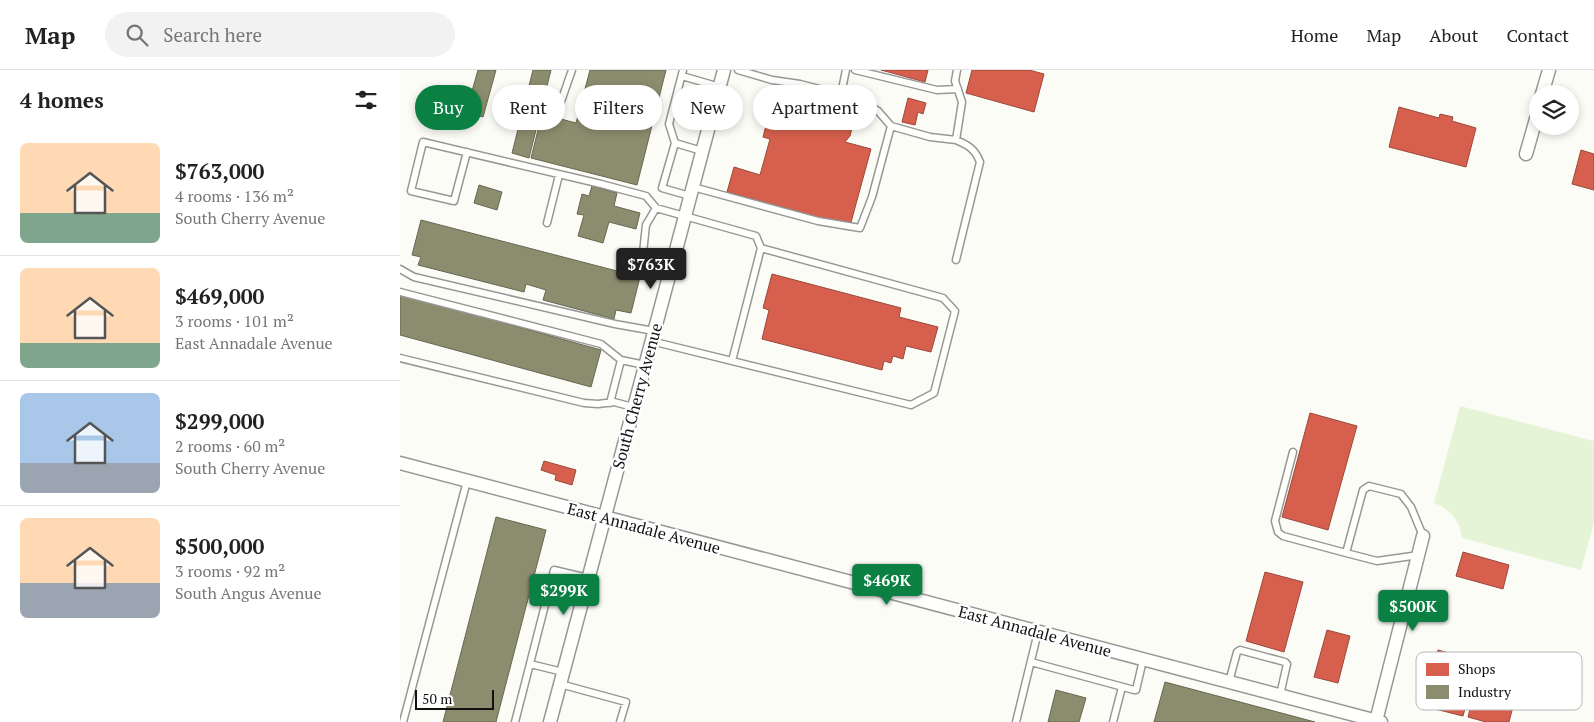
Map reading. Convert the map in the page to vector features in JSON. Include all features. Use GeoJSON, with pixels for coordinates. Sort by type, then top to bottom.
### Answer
{"type":"FeatureCollection","features":[{"type":"Feature","properties":{"kind":"street","name":"South Cherry Avenue"},"geometry":{"type":"LineString","coordinates":[[720,85],[724,70]]}},
{"type":"Feature","properties":{"kind":"street"},"geometry":{"type":"LineString","coordinates":[[1545,85],[1549,70]]}},
{"type":"Feature","properties":{"kind":"street","name":"South Cherry Avenue"},"geometry":{"type":"LineString","coordinates":[[553,721],[561,678],[708,130]]}},
{"type":"Feature","properties":{"kind":"street"},"geometry":{"type":"LineString","coordinates":[[1526,154],[1531,135]]}},
{"type":"Feature","properties":{"kind":"street","name":"East Annadale Avenue"},"geometry":{"type":"LineString","coordinates":[[400,463],[1229,682],[1354,719],[1378,721]]}},
{"type":"Feature","properties":{"kind":"street"},"geometry":{"type":"LineString","coordinates":[[1378,721],[1423,536]]}},
{"type":"Feature","properties":{"kind":"lane"},"geometry":{"type":"LineString","coordinates":[[565,90],[572,70]]}},
{"type":"Feature","properties":{"kind":"lane"},"geometry":{"type":"LineString","coordinates":[[738,70],[772,80],[804,85]]}},
{"type":"Feature","properties":{"kind":"lane"},"geometry":{"type":"LineString","coordinates":[[843,85],[846,70]]}},
{"type":"Feature","properties":{"kind":"lane"},"geometry":{"type":"LineString","coordinates":[[855,70],[937,90],[958,89]]}},
{"type":"Feature","properties":{"kind":"lane"},"geometry":{"type":"LineString","coordinates":[[956,140],[962,102],[954,81],[957,70]]}},
{"type":"Feature","properties":{"kind":"lane"},"geometry":{"type":"LineString","coordinates":[[715,85],[682,73],[669,124],[675,144],[662,188],[692,191],[818,221],[860,228],[872,198],[891,126]]}},
{"type":"Feature","properties":{"kind":"lane"},"geometry":{"type":"LineString","coordinates":[[877,110],[891,126],[930,137],[956,140],[969,145],[976,152],[980,162],[956,260]]}},
{"type":"Feature","properties":{"kind":"lane"},"geometry":{"type":"LineString","coordinates":[[467,152],[454,201],[411,191],[423,142],[467,152],[559,175],[601,184],[646,196],[656,208],[756,236],[761,248],[732,361]]}},
{"type":"Feature","properties":{"kind":"lane"},"geometry":{"type":"LineString","coordinates":[[675,144],[702,151]]}},
{"type":"Feature","properties":{"kind":"lane"},"geometry":{"type":"LineString","coordinates":[[547,223],[559,175]]}},
{"type":"Feature","properties":{"kind":"lane"},"geometry":{"type":"LineString","coordinates":[[656,208],[646,225],[643,253],[645,257],[672,266]]}},
{"type":"Feature","properties":{"kind":"lane"},"geometry":{"type":"LineString","coordinates":[[400,269],[414,277],[615,324],[732,361],[911,405],[934,393],[955,311],[944,298],[761,248]]}},
{"type":"Feature","properties":{"kind":"lane"},"geometry":{"type":"LineString","coordinates":[[400,292],[601,344],[621,360],[645,365]]}},
{"type":"Feature","properties":{"kind":"lane"},"geometry":{"type":"LineString","coordinates":[[400,358],[584,403],[614,402],[633,407]]}},
{"type":"Feature","properties":{"kind":"lane"},"geometry":{"type":"LineString","coordinates":[[610,403],[621,360]]}},
{"type":"Feature","properties":{"kind":"lane"},"geometry":{"type":"LineString","coordinates":[[1293,452],[1275,521],[1278,532],[1283,536],[1377,561],[1418,555]]}},
{"type":"Feature","properties":{"kind":"lane"},"geometry":{"type":"LineString","coordinates":[[403,722],[467,481]]}},
{"type":"Feature","properties":{"kind":"lane"},"geometry":{"type":"LineString","coordinates":[[1346,553],[1363,490],[1369,486],[1401,494],[1411,507],[1423,536]]}},
{"type":"Feature","properties":{"kind":"lane"},"geometry":{"type":"LineString","coordinates":[[515,722],[554,570],[588,578]]}},
{"type":"Feature","properties":{"kind":"lane"},"geometry":{"type":"LineString","coordinates":[[1016,722],[1038,632]]}},
{"type":"Feature","properties":{"kind":"lane"},"geometry":{"type":"LineString","coordinates":[[1229,682],[1240,650],[1285,662],[1287,664],[1280,696]]}},
{"type":"Feature","properties":{"kind":"lane"},"geometry":{"type":"LineString","coordinates":[[1031,662],[1136,690],[1143,660]]}},
{"type":"Feature","properties":{"kind":"lane"},"geometry":{"type":"LineString","coordinates":[[530,664],[561,678],[626,702],[620,722]]}},
{"type":"Feature","properties":{"kind":"lane"},"geometry":{"type":"LineString","coordinates":[[1113,722],[1122,687]]}},
{"type":"Feature","properties":{"kind":"green space"},"geometry":{"type":"Polygon","coordinates":[[[1460,406],[1594,441],[1594,523],[1581,570],[1462,538],[1459,526],[1453,516],[1434,503],[1460,406]]]}},
{"type":"Feature","properties":{"kind":"building: Shops"},"geometry":{"type":"Polygon","coordinates":[[[881,70],[928,70],[925,82],[881,70]]]}},
{"type":"Feature","properties":{"kind":"building: Shops"},"geometry":{"type":"Polygon","coordinates":[[[972,70],[1029,70],[1044,74],[1034,112],[966,93],[972,70]]]}},
{"type":"Feature","properties":{"kind":"building: Shops"},"geometry":{"type":"Polygon","coordinates":[[[908,98],[926,103],[923,114],[918,112],[915,125],[902,122],[908,98]]]}},
{"type":"Feature","properties":{"kind":"building: Shops"},"geometry":{"type":"Polygon","coordinates":[[[1399,107],[1439,118],[1440,114],[1453,117],[1452,121],[1476,128],[1466,167],[1389,147],[1399,107]]]}},
{"type":"Feature","properties":{"kind":"building: Shops"},"geometry":{"type":"Polygon","coordinates":[[[765,130],[852,130],[850,136],[845,142],[871,149],[850,226],[727,192],[734,167],[760,175],[770,139],[763,137],[765,130]]]}},
{"type":"Feature","properties":{"kind":"building: Shops"},"geometry":{"type":"Polygon","coordinates":[[[1581,150],[1594,154],[1594,190],[1572,184],[1581,150]]]}},
{"type":"Feature","properties":{"kind":"building: Shops"},"geometry":{"type":"Polygon","coordinates":[[[772,274],[901,308],[899,317],[938,327],[931,352],[906,346],[903,359],[893,356],[891,363],[884,361],[882,370],[762,339],[769,310],[763,308],[772,274]]]}},
{"type":"Feature","properties":{"kind":"building: Shops"},"geometry":{"type":"Polygon","coordinates":[[[1310,413],[1357,426],[1328,530],[1282,517],[1310,413]]]}},
{"type":"Feature","properties":{"kind":"building: Shops"},"geometry":{"type":"Polygon","coordinates":[[[544,461],[576,470],[572,485],[555,480],[556,475],[541,470],[544,461]]]}},
{"type":"Feature","properties":{"kind":"building: Shops"},"geometry":{"type":"Polygon","coordinates":[[[1463,552],[1509,565],[1503,589],[1456,576],[1463,552]]]}},
{"type":"Feature","properties":{"kind":"building: Shops"},"geometry":{"type":"Polygon","coordinates":[[[1265,572],[1303,582],[1284,652],[1246,641],[1265,572]]]}},
{"type":"Feature","properties":{"kind":"building: Shops"},"geometry":{"type":"Polygon","coordinates":[[[1327,630],[1350,636],[1338,683],[1314,677],[1327,630]]]}},
{"type":"Feature","properties":{"kind":"building: Shops"},"geometry":{"type":"Polygon","coordinates":[[[1439,710],[1465,710],[1463,716],[1439,710]]]}},
{"type":"Feature","properties":{"kind":"building: Shops"},"geometry":{"type":"Polygon","coordinates":[[[1470,710],[1512,710],[1509,722],[1486,722],[1468,717],[1470,710]]]}},
{"type":"Feature","properties":{"kind":"building: Industry"},"geometry":{"type":"Polygon","coordinates":[[[478,70],[496,70],[483,117],[482,85],[474,85],[478,70]]]}},
{"type":"Feature","properties":{"kind":"building: Industry"},"geometry":{"type":"Polygon","coordinates":[[[533,70],[551,70],[547,85],[529,85],[533,70]]]}},
{"type":"Feature","properties":{"kind":"building: Industry"},"geometry":{"type":"Polygon","coordinates":[[[590,70],[666,70],[662,86],[586,85],[590,70]]]}},
{"type":"Feature","properties":{"kind":"building: Industry"},"geometry":{"type":"Polygon","coordinates":[[[565,120],[575,123],[575,130],[651,130],[637,185],[531,158],[538,130],[565,130],[565,120]]]}},
{"type":"Feature","properties":{"kind":"building: Industry"},"geometry":{"type":"Polygon","coordinates":[[[518,130],[536,130],[529,158],[512,153],[518,130]]]}},
{"type":"Feature","properties":{"kind":"building: Industry"},"geometry":{"type":"Polygon","coordinates":[[[479,185],[502,192],[497,210],[474,203],[479,185]]]}},
{"type":"Feature","properties":{"kind":"building: Industry"},"geometry":{"type":"Polygon","coordinates":[[[592,186],[617,193],[614,206],[640,213],[636,229],[609,222],[603,243],[578,236],[584,215],[577,214],[582,194],[589,196],[592,186]]]}},
{"type":"Feature","properties":{"kind":"building: Industry"},"geometry":{"type":"Polygon","coordinates":[[[421,220],[640,277],[631,313],[616,310],[614,319],[543,300],[546,290],[526,284],[524,292],[418,265],[421,257],[412,255],[421,220]]]}},
{"type":"Feature","properties":{"kind":"building: Industry"},"geometry":{"type":"Polygon","coordinates":[[[400,294],[601,350],[591,387],[400,335],[400,294]]]}},
{"type":"Feature","properties":{"kind":"building: Industry"},"geometry":{"type":"Polygon","coordinates":[[[496,517],[546,530],[496,722],[443,722],[496,517]]]}},
{"type":"Feature","properties":{"kind":"building: Industry"},"geometry":{"type":"Polygon","coordinates":[[[1165,682],[1315,722],[1154,722],[1165,682]]]}},
{"type":"Feature","properties":{"kind":"building: Industry"},"geometry":{"type":"Polygon","coordinates":[[[1056,690],[1086,698],[1079,722],[1048,722],[1056,690]]]}}]}
